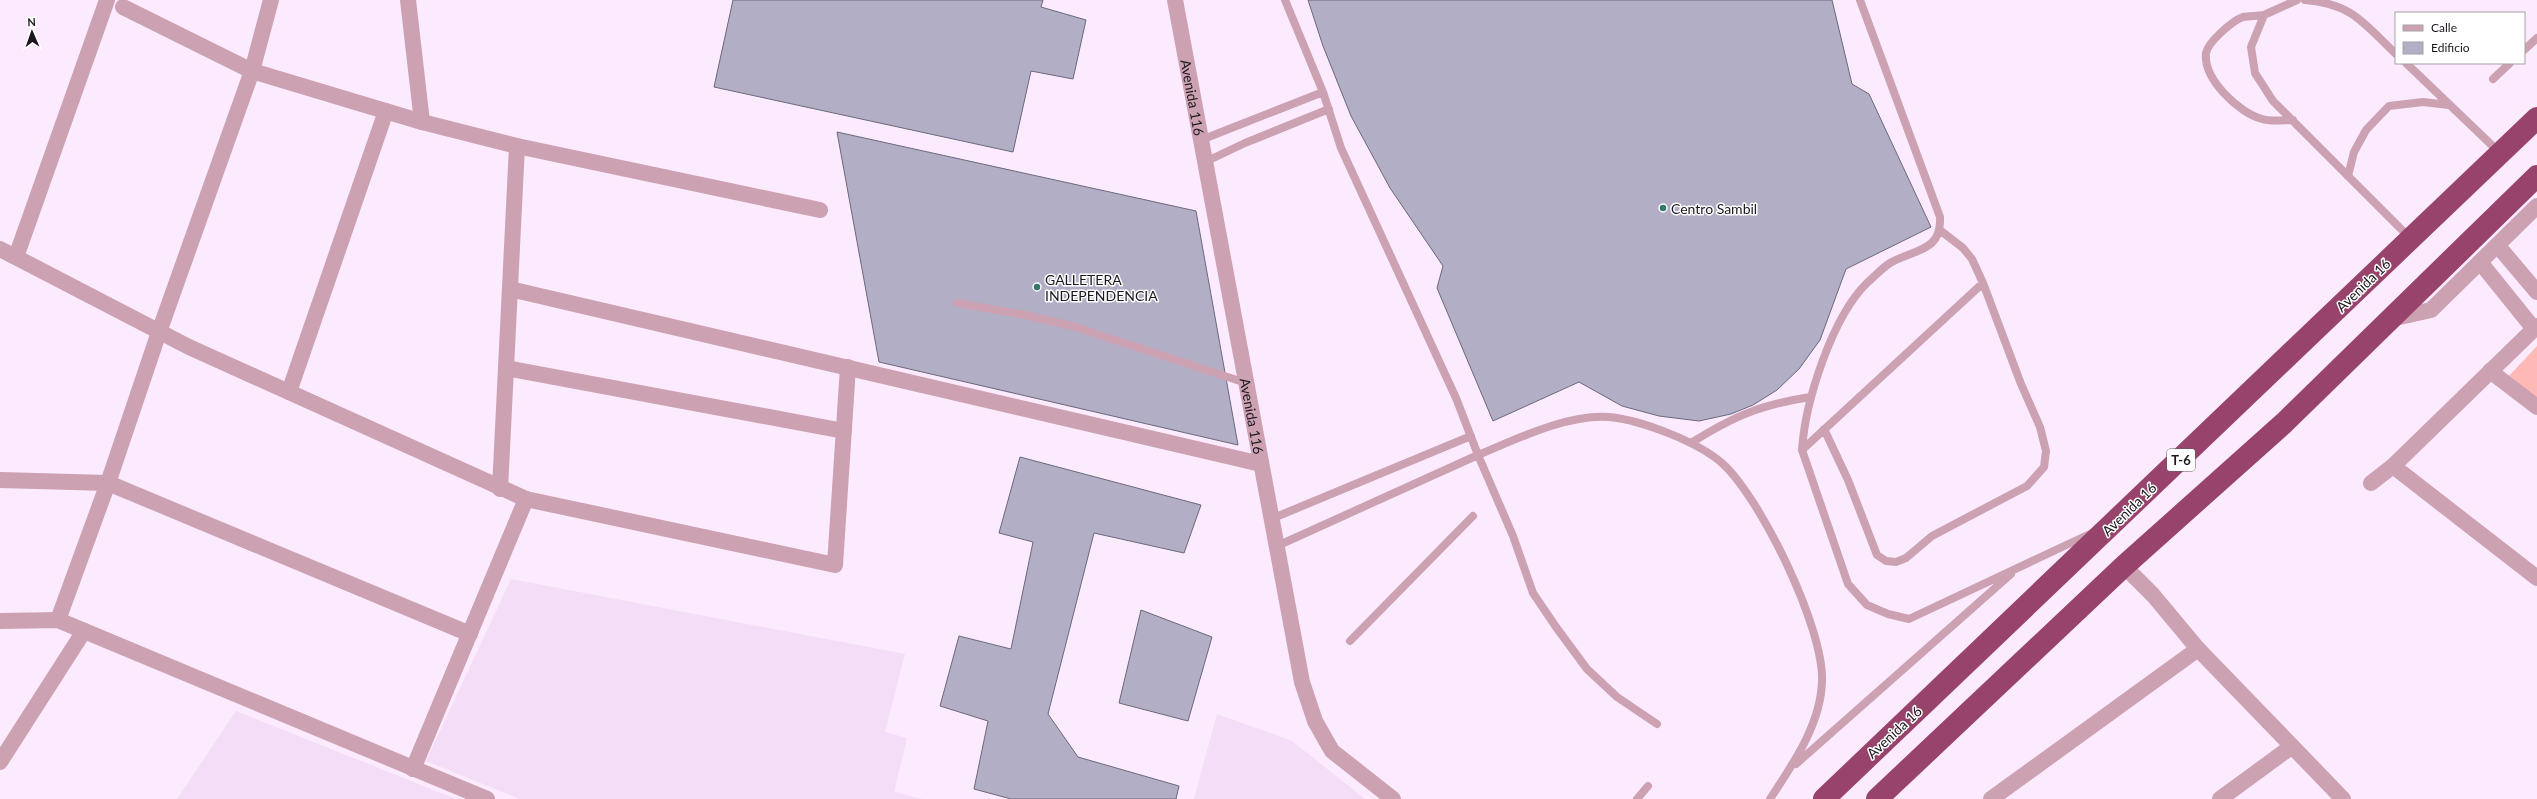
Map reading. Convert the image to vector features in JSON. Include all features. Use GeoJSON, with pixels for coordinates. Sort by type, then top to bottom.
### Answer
{"type":"FeatureCollection","features":[{"type":"Feature","properties":{"kind":"highway","name":"Avenida 16"},"geometry":{"type":"LineString","coordinates":[[1824,799],[2118,520],[2537,118]]}},
{"type":"Feature","properties":{"kind":"highway"},"geometry":{"type":"LineString","coordinates":[[1877,799],[2124,566],[2284,423],[2537,176]]}},
{"type":"Feature","properties":{"kind":"street"},"geometry":{"type":"LineString","coordinates":[[16,257],[108,0],[124,3],[252,71],[422,122],[518,146],[820,210]]}},
{"type":"Feature","properties":{"kind":"street"},"geometry":{"type":"LineString","coordinates":[[58,620],[108,483],[159,332],[252,71],[271,0]]}},
{"type":"Feature","properties":{"kind":"street"},"geometry":{"type":"LineString","coordinates":[[408,0],[422,122]]}},
{"type":"Feature","properties":{"kind":"street","name":"Avenida 116"},"geometry":{"type":"LineString","coordinates":[[1175,0],[1302,682],[1315,721],[1332,751],[1393,799]]}},
{"type":"Feature","properties":{"kind":"street"},"geometry":{"type":"LineString","coordinates":[[289,392],[386,111]]}},
{"type":"Feature","properties":{"kind":"street"},"geometry":{"type":"LineString","coordinates":[[500,489],[518,146]]}},
{"type":"Feature","properties":{"kind":"street"},"geometry":{"type":"LineString","coordinates":[[2391,319],[2431,310],[2498,246],[2537,206]]}},
{"type":"Feature","properties":{"kind":"street"},"geometry":{"type":"LineString","coordinates":[[2498,246],[2537,292]]}},
{"type":"Feature","properties":{"kind":"street"},"geometry":{"type":"LineString","coordinates":[[0,249],[159,332],[500,489],[526,499],[836,565],[848,367]]}},
{"type":"Feature","properties":{"kind":"street"},"geometry":{"type":"LineString","coordinates":[[2371,483],[2392,466],[2536,327],[2480,262]]}},
{"type":"Feature","properties":{"kind":"street"},"geometry":{"type":"LineString","coordinates":[[510,288],[1261,464]]}},
{"type":"Feature","properties":{"kind":"street"},"geometry":{"type":"LineString","coordinates":[[506,368],[844,431]]}},
{"type":"Feature","properties":{"kind":"street"},"geometry":{"type":"LineString","coordinates":[[2490,371],[2537,407]]}},
{"type":"Feature","properties":{"kind":"street"},"geometry":{"type":"LineString","coordinates":[[2392,466],[2537,578]]}},
{"type":"Feature","properties":{"kind":"street"},"geometry":{"type":"LineString","coordinates":[[0,480],[108,483],[470,634]]}},
{"type":"Feature","properties":{"kind":"street"},"geometry":{"type":"LineString","coordinates":[[413,769],[526,499]]}},
{"type":"Feature","properties":{"kind":"street"},"geometry":{"type":"LineString","coordinates":[[2124,566],[2153,595],[2198,649],[2291,747],[2343,799]]}},
{"type":"Feature","properties":{"kind":"street"},"geometry":{"type":"LineString","coordinates":[[0,621],[58,620],[487,799]]}},
{"type":"Feature","properties":{"kind":"street"},"geometry":{"type":"LineString","coordinates":[[0,762],[84,630]]}},
{"type":"Feature","properties":{"kind":"street"},"geometry":{"type":"LineString","coordinates":[[1991,799],[2198,649]]}},
{"type":"Feature","properties":{"kind":"street"},"geometry":{"type":"LineString","coordinates":[[2220,799],[2291,747]]}},
{"type":"Feature","properties":{"kind":"lane"},"geometry":{"type":"LineString","coordinates":[[1284,0],[1323,92],[1341,148],[1471,436],[1513,536],[1533,593],[1556,627],[1588,669],[1617,697],[1657,724]]}},
{"type":"Feature","properties":{"kind":"lane"},"geometry":{"type":"LineString","coordinates":[[1860,0],[1940,217],[1941,231],[1934,242],[1890,264],[1866,285],[1849,307],[1830,346],[1810,397],[1803,427],[1802,450],[1848,584],[1867,605],[1888,614],[1909,618],[2118,520]]}},
{"type":"Feature","properties":{"kind":"lane"},"geometry":{"type":"LineString","coordinates":[[2293,120],[2262,120],[2237,107],[2215,81],[2207,63],[2206,52],[2222,30],[2242,18],[2264,15],[2297,0]]}},
{"type":"Feature","properties":{"kind":"lane"},"geometry":{"type":"LineString","coordinates":[[2305,0],[2329,2],[2353,13],[2395,53]]}},
{"type":"Feature","properties":{"kind":"lane"},"geometry":{"type":"LineString","coordinates":[[2264,15],[2251,47],[2255,73],[2273,100],[2411,239]]}},
{"type":"Feature","properties":{"kind":"lane"},"geometry":{"type":"LineString","coordinates":[[2525,49],[2537,38]]}},
{"type":"Feature","properties":{"kind":"lane"},"geometry":{"type":"LineString","coordinates":[[2407,64],[2500,154]]}},
{"type":"Feature","properties":{"kind":"lane"},"geometry":{"type":"LineString","coordinates":[[2493,79],[2509,64]]}},
{"type":"Feature","properties":{"kind":"lane"},"geometry":{"type":"LineString","coordinates":[[1201,140],[1323,92]]}},
{"type":"Feature","properties":{"kind":"lane"},"geometry":{"type":"LineString","coordinates":[[2348,176],[2354,152],[2366,130],[2389,106],[2423,102],[2449,104]]}},
{"type":"Feature","properties":{"kind":"lane"},"geometry":{"type":"LineString","coordinates":[[1205,162],[1245,143],[1329,109]]}},
{"type":"Feature","properties":{"kind":"lane"},"geometry":{"type":"LineString","coordinates":[[1824,429],[1848,480],[1877,555],[1886,561],[1896,562],[1906,558],[1932,536],[1992,506],[2030,483],[2044,467],[2046,451],[2040,427],[2021,384],[1983,283],[1972,259],[1963,248],[1941,231]]}},
{"type":"Feature","properties":{"kind":"lane"},"geometry":{"type":"LineString","coordinates":[[1802,450],[1983,283]]}},
{"type":"Feature","properties":{"kind":"lane"},"geometry":{"type":"LineString","coordinates":[[957,303],[1025,315],[1072,326],[1246,383]]}},
{"type":"Feature","properties":{"kind":"lane"},"geometry":{"type":"LineString","coordinates":[[1691,443],[1725,422],[1764,406],[1810,397]]}},
{"type":"Feature","properties":{"kind":"lane"},"geometry":{"type":"LineString","coordinates":[[1276,546],[1478,455],[1582,417],[1610,417],[1634,422],[1691,443],[1721,462],[1735,476],[1775,542],[1809,618],[1820,650],[1822,681],[1816,713],[1790,769],[1770,799]]}},
{"type":"Feature","properties":{"kind":"lane"},"geometry":{"type":"LineString","coordinates":[[1271,519],[1471,436]]}},
{"type":"Feature","properties":{"kind":"lane"},"geometry":{"type":"LineString","coordinates":[[1350,641],[1473,516]]}},
{"type":"Feature","properties":{"kind":"lane"},"geometry":{"type":"LineString","coordinates":[[1790,769],[1963,615],[2021,566]]}},
{"type":"Feature","properties":{"kind":"lane"},"geometry":{"type":"LineString","coordinates":[[1637,799],[1648,786]]}},
{"type":"Feature","properties":{"kind":"shaded area"},"geometry":{"type":"Polygon","coordinates":[[[2537,346],[2537,398],[2509,376],[2537,346]]]}},
{"type":"Feature","properties":{"kind":"shaded area"},"geometry":{"type":"Polygon","coordinates":[[[511,579],[905,654],[885,732],[907,738],[894,792],[922,799],[520,799],[426,761],[511,579]]]}},
{"type":"Feature","properties":{"kind":"shaded area"},"geometry":{"type":"Polygon","coordinates":[[[236,711],[456,799],[177,799],[236,711]]]}},
{"type":"Feature","properties":{"kind":"shaded area"},"geometry":{"type":"Polygon","coordinates":[[[1217,714],[1292,741],[1365,799],[1194,799],[1217,714]]]}},
{"type":"Feature","properties":{"kind":"building"},"geometry":{"type":"Polygon","coordinates":[[[733,0],[1043,0],[1041,7],[1086,20],[1073,79],[1031,71],[1013,152],[714,87],[733,0]]]}},
{"type":"Feature","properties":{"kind":"building","name":"Centro Sambil"},"geometry":{"type":"Polygon","coordinates":[[[1308,0],[1832,0],[1852,84],[1869,94],[1931,227],[1846,269],[1820,340],[1799,369],[1777,390],[1753,405],[1731,414],[1699,421],[1659,416],[1622,406],[1579,382],[1493,421],[1437,288],[1443,266],[1390,188],[1351,116],[1323,46],[1308,0]]]}},
{"type":"Feature","properties":{"kind":"building","name":"GALLETERA INDEPENDENCIA"},"geometry":{"type":"Polygon","coordinates":[[[837,132],[1196,211],[1238,445],[879,362],[837,132]]]}},
{"type":"Feature","properties":{"kind":"building"},"geometry":{"type":"Polygon","coordinates":[[[1020,457],[1201,505],[1184,553],[1094,533],[1048,714],[1078,757],[1179,786],[1176,799],[1011,799],[974,789],[988,721],[940,706],[959,636],[1011,649],[1033,542],[999,533],[1020,457]]]}},
{"type":"Feature","properties":{"kind":"building"},"geometry":{"type":"Polygon","coordinates":[[[1141,610],[1212,637],[1188,721],[1119,703],[1141,610]]]}},
{"type":"Feature","properties":{"kind":"place","name":"Centro Sambil"},"geometry":{"type":"Point","coordinates":[1663,208]}},
{"type":"Feature","properties":{"kind":"place","name":"GALLETERA INDEPENDENCIA"},"geometry":{"type":"Point","coordinates":[1037,287]}}]}
